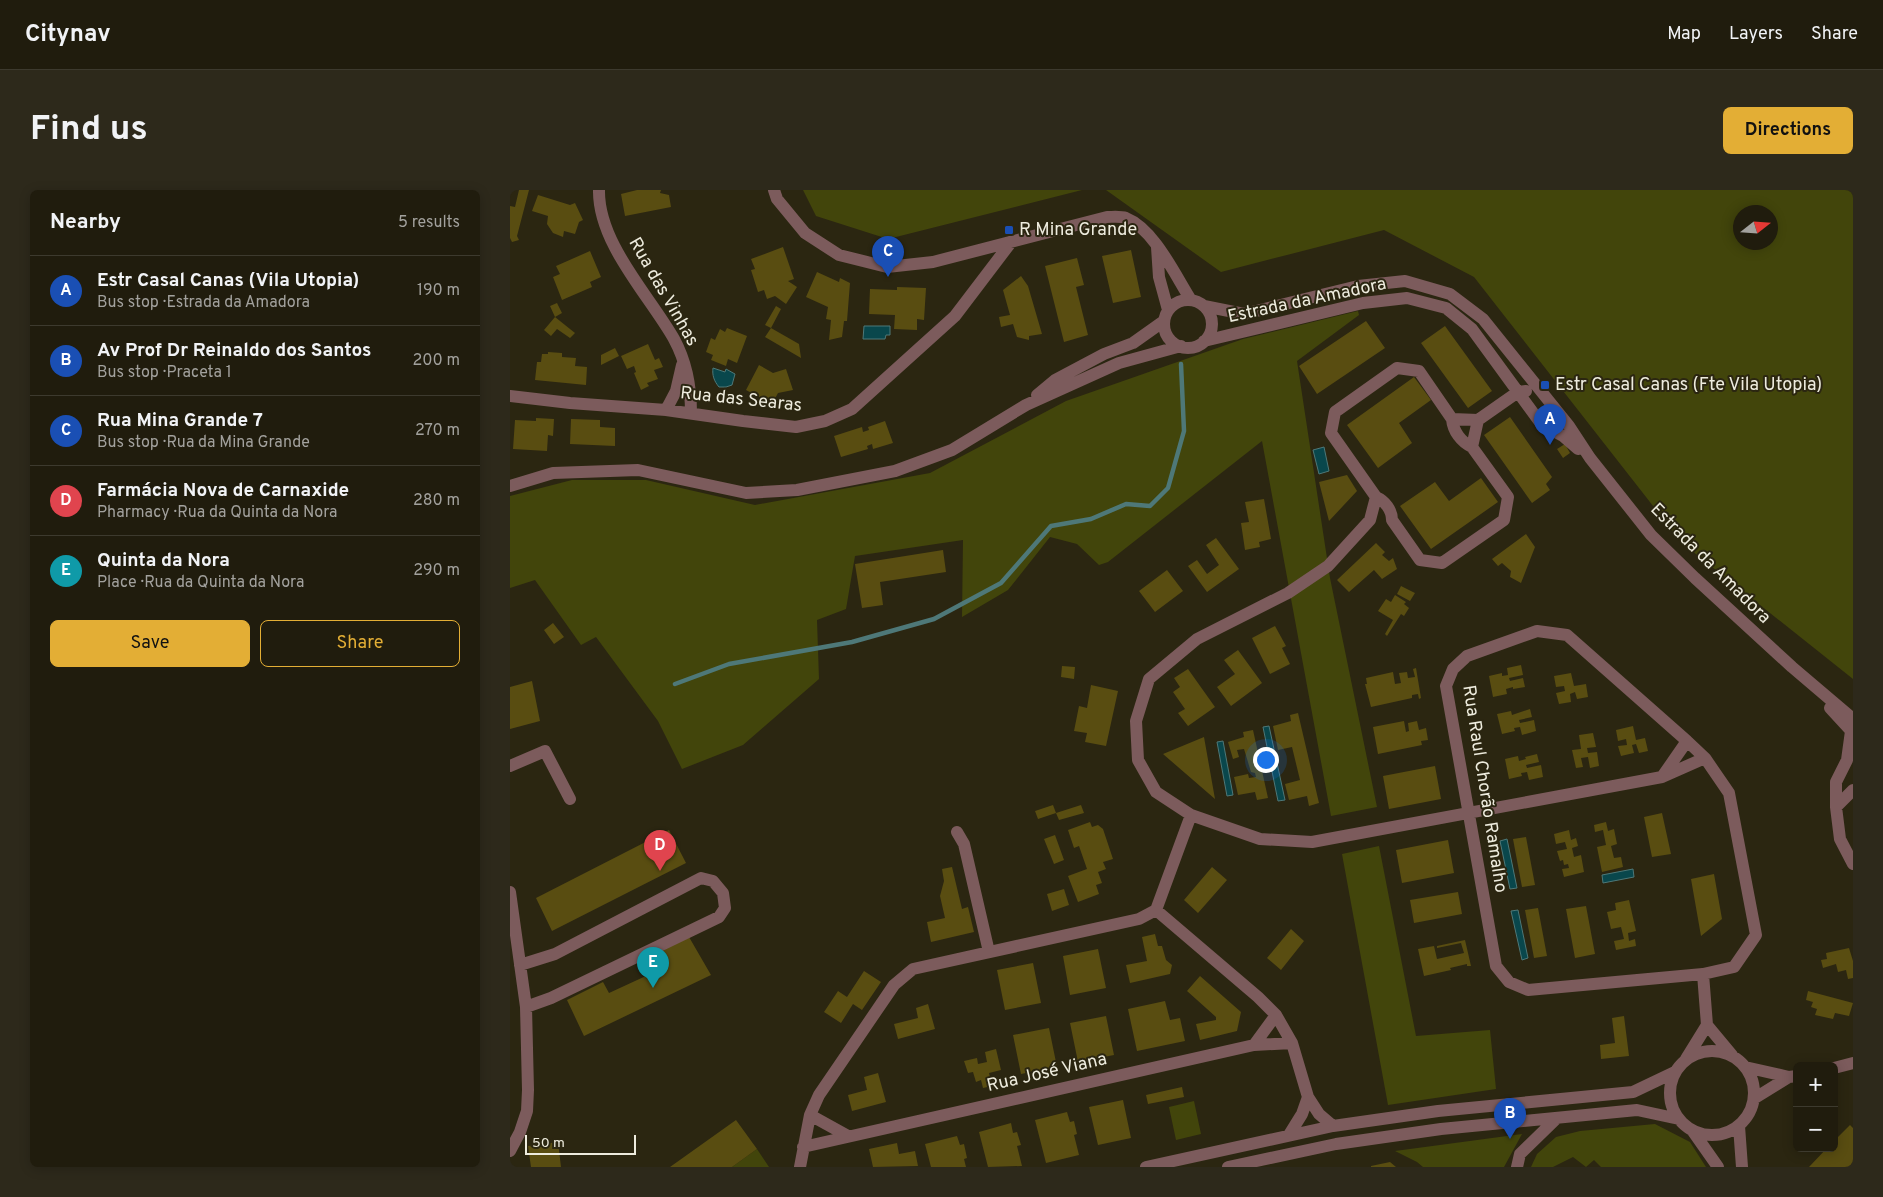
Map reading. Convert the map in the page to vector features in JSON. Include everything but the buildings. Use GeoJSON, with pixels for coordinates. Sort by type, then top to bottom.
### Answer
{"type":"FeatureCollection","features":[{"type":"Feature","properties":{"kind":"street","name":"Rua das Vinhas"},"geometry":{"type":"LineString","coordinates":[[599,190],[599,200],[604,220],[618,255],[675,340],[683,360],[691,391],[691,413]]}},
{"type":"Feature","properties":{"kind":"street"},"geometry":{"type":"LineString","coordinates":[[774,190],[777,199],[804,233],[839,255],[887,267],[934,262],[1107,217],[1124,217],[1137,224],[1156,244],[1191,300],[1204,306],[1211,320],[1211,328],[1204,341],[1197,346],[1189,348],[1181,346],[1173,343],[1168,337],[1165,329],[1166,315],[1159,277],[1156,244]]}},
{"type":"Feature","properties":{"kind":"street","name":"Rua das Searas"},"geometry":{"type":"LineString","coordinates":[[510,396],[570,403],[666,410],[796,427],[825,421],[852,409],[955,316],[1012,241]]}},
{"type":"Feature","properties":{"kind":"street","name":"Estrada da Amadora"},"geometry":{"type":"LineString","coordinates":[[1204,306],[1244,314],[1358,286],[1405,281],[1450,294],[1483,319],[1652,535],[1695,578],[1792,668],[1852,728]]}},
{"type":"Feature","properties":{"kind":"street","name":"Estrada da Amadora"},"geometry":{"type":"LineString","coordinates":[[1204,341],[1363,303],[1407,298],[1446,308],[1472,329],[1542,425],[1563,436],[1590,458]]}},
{"type":"Feature","properties":{"kind":"street"},"geometry":{"type":"LineString","coordinates":[[1026,405],[1055,380],[1104,354],[1133,343],[1166,315],[1178,302],[1191,300]]}},
{"type":"Feature","properties":{"kind":"street"},"geometry":{"type":"LineString","coordinates":[[510,486],[554,473],[638,470],[746,493],[797,490],[904,468],[952,450],[1026,405],[1119,363],[1181,346]]}},
{"type":"Feature","properties":{"kind":"street"},"geometry":{"type":"LineString","coordinates":[[1505,346],[1508,363],[1520,377],[1518,392]]}},
{"type":"Feature","properties":{"kind":"street"},"geometry":{"type":"LineString","coordinates":[[666,410],[676,392],[683,360]]}},
{"type":"Feature","properties":{"kind":"street"},"geometry":{"type":"LineString","coordinates":[[1397,368],[1419,371],[1452,419],[1453,427],[1459,436],[1465,444],[1472,447],[1508,497],[1504,520],[1442,563],[1420,560],[1392,520],[1392,513],[1382,500],[1376,498],[1331,433],[1335,412],[1397,368]]}},
{"type":"Feature","properties":{"kind":"street"},"geometry":{"type":"LineString","coordinates":[[1452,419],[1478,420],[1518,392],[1530,391],[1545,409],[1559,415]]}},
{"type":"Feature","properties":{"kind":"street"},"geometry":{"type":"LineString","coordinates":[[1472,447],[1478,420]]}},
{"type":"Feature","properties":{"kind":"street"},"geometry":{"type":"LineString","coordinates":[[1376,498],[1370,520],[1328,566],[1288,593],[1197,639],[1149,678],[1136,720],[1138,760],[1156,792],[1191,815],[1260,839],[1312,842],[1662,778],[1704,758]]}},
{"type":"Feature","properties":{"kind":"street"},"geometry":{"type":"LineString","coordinates":[[1370,520],[1392,520]]}},
{"type":"Feature","properties":{"kind":"street","name":"Rua Raul Chorão Ramalho"},"geometry":{"type":"LineString","coordinates":[[1537,631],[1567,635],[1704,758],[1729,793],[1756,935],[1734,967],[1703,974],[1528,990],[1509,982],[1496,966],[1468,814],[1446,686],[1452,668],[1467,656],[1537,631]]}},
{"type":"Feature","properties":{"kind":"street"},"geometry":{"type":"LineString","coordinates":[[1852,728],[1847,760],[1836,782],[1836,807],[1840,839],[1853,864]]}},
{"type":"Feature","properties":{"kind":"street"},"geometry":{"type":"LineString","coordinates":[[1662,778],[1687,741]]}},
{"type":"Feature","properties":{"kind":"street"},"geometry":{"type":"LineString","coordinates":[[510,766],[545,752],[570,799]]}},
{"type":"Feature","properties":{"kind":"street"},"geometry":{"type":"LineString","coordinates":[[1836,807],[1853,790]]}},
{"type":"Feature","properties":{"kind":"street"},"geometry":{"type":"LineString","coordinates":[[800,1167],[810,1115],[819,1095],[894,985],[913,969],[1139,919],[1156,910],[1191,815]]}},
{"type":"Feature","properties":{"kind":"street"},"geometry":{"type":"LineString","coordinates":[[957,832],[964,844],[989,952]]}},
{"type":"Feature","properties":{"kind":"street"},"geometry":{"type":"LineString","coordinates":[[520,965],[555,954],[701,878],[713,881],[723,893],[725,908],[719,917],[551,998],[526,1007]]}},
{"type":"Feature","properties":{"kind":"street"},"geometry":{"type":"LineString","coordinates":[[510,892],[526,1007],[527,1110],[520,1132],[510,1151]]}},
{"type":"Feature","properties":{"kind":"street"},"geometry":{"type":"LineString","coordinates":[[1156,910],[1258,997],[1276,1016],[1292,1043],[1308,1097],[1318,1114],[1334,1126]]}},
{"type":"Feature","properties":{"kind":"street"},"geometry":{"type":"LineString","coordinates":[[1146,1167],[1334,1126],[1438,1111],[1633,1092],[1675,1072],[1686,1060],[1707,1025],[1703,974]]}},
{"type":"Feature","properties":{"kind":"street"},"geometry":{"type":"LineString","coordinates":[[1254,1045],[1276,1016]]}},
{"type":"Feature","properties":{"kind":"street"},"geometry":{"type":"LineString","coordinates":[[1692,1130],[1703,1135],[1716,1136],[1728,1133],[1739,1126],[1746,1118],[1752,1109],[1755,1098],[1751,1076],[1746,1067],[1733,1056],[1707,1025]]}},
{"type":"Feature","properties":{"kind":"street","name":"Rua José Viana"},"geometry":{"type":"LineString","coordinates":[[803,1147],[1254,1045],[1292,1043]]}},
{"type":"Feature","properties":{"kind":"street"},"geometry":{"type":"LineString","coordinates":[[1686,1060],[1697,1053],[1709,1051],[1733,1056]]}},
{"type":"Feature","properties":{"kind":"street"},"geometry":{"type":"LineString","coordinates":[[1746,1067],[1793,1076]]}},
{"type":"Feature","properties":{"kind":"street"},"geometry":{"type":"LineString","coordinates":[[1675,1072],[1670,1096],[1673,1109],[1679,1119],[1692,1130],[1718,1167]]}},
{"type":"Feature","properties":{"kind":"street"},"geometry":{"type":"LineString","coordinates":[[1755,1098],[1793,1076]]}},
{"type":"Feature","properties":{"kind":"street"},"geometry":{"type":"LineString","coordinates":[[1289,1135],[1302,1114],[1308,1097]]}},
{"type":"Feature","properties":{"kind":"street"},"geometry":{"type":"LineString","coordinates":[[1228,1167],[1336,1144],[1440,1129],[1638,1110],[1679,1119]]}},
{"type":"Feature","properties":{"kind":"street"},"geometry":{"type":"LineString","coordinates":[[810,1115],[848,1136]]}},
{"type":"Feature","properties":{"kind":"street"},"geometry":{"type":"LineString","coordinates":[[1517,1167],[1520,1154],[1557,1118]]}},
{"type":"Feature","properties":{"kind":"street"},"geometry":{"type":"LineString","coordinates":[[1739,1126],[1742,1167]]}},
{"type":"Feature","properties":{"kind":"shaded area"},"geometry":{"type":"Polygon","coordinates":[[[803,190],[1082,190],[888,239],[816,216],[803,190]]]}},
{"type":"Feature","properties":{"kind":"shaded area"},"geometry":{"type":"Polygon","coordinates":[[[1106,190],[1853,190],[1853,679],[1682,543],[1474,277],[1384,230],[1221,272],[1106,190]]]}},
{"type":"Feature","properties":{"kind":"shaded area"},"geometry":{"type":"Polygon","coordinates":[[[1358,311],[1359,315],[1297,361],[1330,578],[1377,807],[1331,816],[1262,441],[1108,562],[1099,565],[1077,544],[1050,537],[1008,590],[962,617],[963,540],[855,556],[846,609],[817,620],[819,679],[743,745],[682,769],[658,721],[596,637],[581,645],[535,580],[510,588],[510,496],[572,480],[646,480],[755,505],[930,473],[1066,401],[1243,339],[1358,311]]]}},
{"type":"Feature","properties":{"kind":"shaded area"},"geometry":{"type":"Polygon","coordinates":[[[1379,846],[1416,1036],[1490,1030],[1496,1089],[1388,1105],[1342,854],[1379,846]]]}},
{"type":"Feature","properties":{"kind":"shaded area"},"geometry":{"type":"Polygon","coordinates":[[[1194,1101],[1201,1134],[1176,1140],[1169,1107],[1194,1101]]]}},
{"type":"Feature","properties":{"kind":"shaded area"},"geometry":{"type":"Polygon","coordinates":[[[1655,1124],[1690,1142],[1706,1167],[1601,1167],[1594,1160],[1586,1167],[1573,1157],[1553,1167],[1531,1167],[1537,1154],[1556,1137],[1580,1131],[1655,1124]]]}},
{"type":"Feature","properties":{"kind":"shaded area"},"geometry":{"type":"Polygon","coordinates":[[[1522,1134],[1504,1167],[1423,1167],[1395,1151],[1522,1134]]]}},
{"type":"Feature","properties":{"kind":"shaded area"},"geometry":{"type":"Polygon","coordinates":[[[757,1149],[769,1167],[732,1167],[757,1149]]]}},
{"type":"Feature","properties":{"kind":"water"},"geometry":{"type":"Polygon","coordinates":[[[864,326],[890,326],[890,335],[886,335],[885,339],[863,339],[864,326]]]}},
{"type":"Feature","properties":{"kind":"water"},"geometry":{"type":"Polygon","coordinates":[[[713,368],[725,372],[726,369],[735,374],[732,385],[719,387],[714,378],[713,368]]]}},
{"type":"Feature","properties":{"kind":"water"},"geometry":{"type":"Polygon","coordinates":[[[1324,447],[1329,471],[1319,474],[1313,450],[1324,447]]]}},
{"type":"Feature","properties":{"kind":"water"},"geometry":{"type":"Polygon","coordinates":[[[1269,726],[1285,800],[1278,801],[1263,727],[1269,726]]]}},
{"type":"Feature","properties":{"kind":"water"},"geometry":{"type":"Polygon","coordinates":[[[1223,741],[1233,795],[1227,796],[1217,742],[1223,741]]]}},
{"type":"Feature","properties":{"kind":"water"},"geometry":{"type":"Polygon","coordinates":[[[1507,839],[1517,888],[1510,889],[1500,841],[1507,839]]]}},
{"type":"Feature","properties":{"kind":"water"},"geometry":{"type":"Polygon","coordinates":[[[1633,869],[1634,877],[1603,883],[1602,875],[1633,869]]]}},
{"type":"Feature","properties":{"kind":"water"},"geometry":{"type":"Polygon","coordinates":[[[1518,910],[1528,958],[1522,960],[1511,911],[1518,910]]]}},
{"type":"Feature","properties":{"kind":"waterway"},"geometry":{"type":"LineString","coordinates":[[675,684],[729,664],[852,642],[934,619],[1001,583],[1051,526],[1091,519],[1126,504],[1150,506],[1168,488],[1184,431],[1181,364]]}},
{"type":"Feature","properties":{"kind":"place","name":"R Mina Grande"},"geometry":{"type":"Point","coordinates":[1009,230]}},
{"type":"Feature","properties":{"kind":"place","name":"Rua Mina Grande 7"},"geometry":{"type":"Point","coordinates":[888,277]}},
{"type":"Feature","properties":{"kind":"place","name":"Estr Casal Canas (Fte Vila Utopia)"},"geometry":{"type":"Point","coordinates":[1545,385]}},
{"type":"Feature","properties":{"kind":"place","name":"Estr Casal Canas (Vila Utopia)"},"geometry":{"type":"Point","coordinates":[1550,445]}},
{"type":"Feature","properties":{"kind":"place","name":"Farmácia Nova de Carnaxide"},"geometry":{"type":"Point","coordinates":[660,871]}},
{"type":"Feature","properties":{"kind":"place","name":"Quinta da Nora"},"geometry":{"type":"Point","coordinates":[653,988]}},
{"type":"Feature","properties":{"kind":"place","name":"Av Prof Dr Reinaldo dos Santos"},"geometry":{"type":"Point","coordinates":[1510,1139]}}]}
